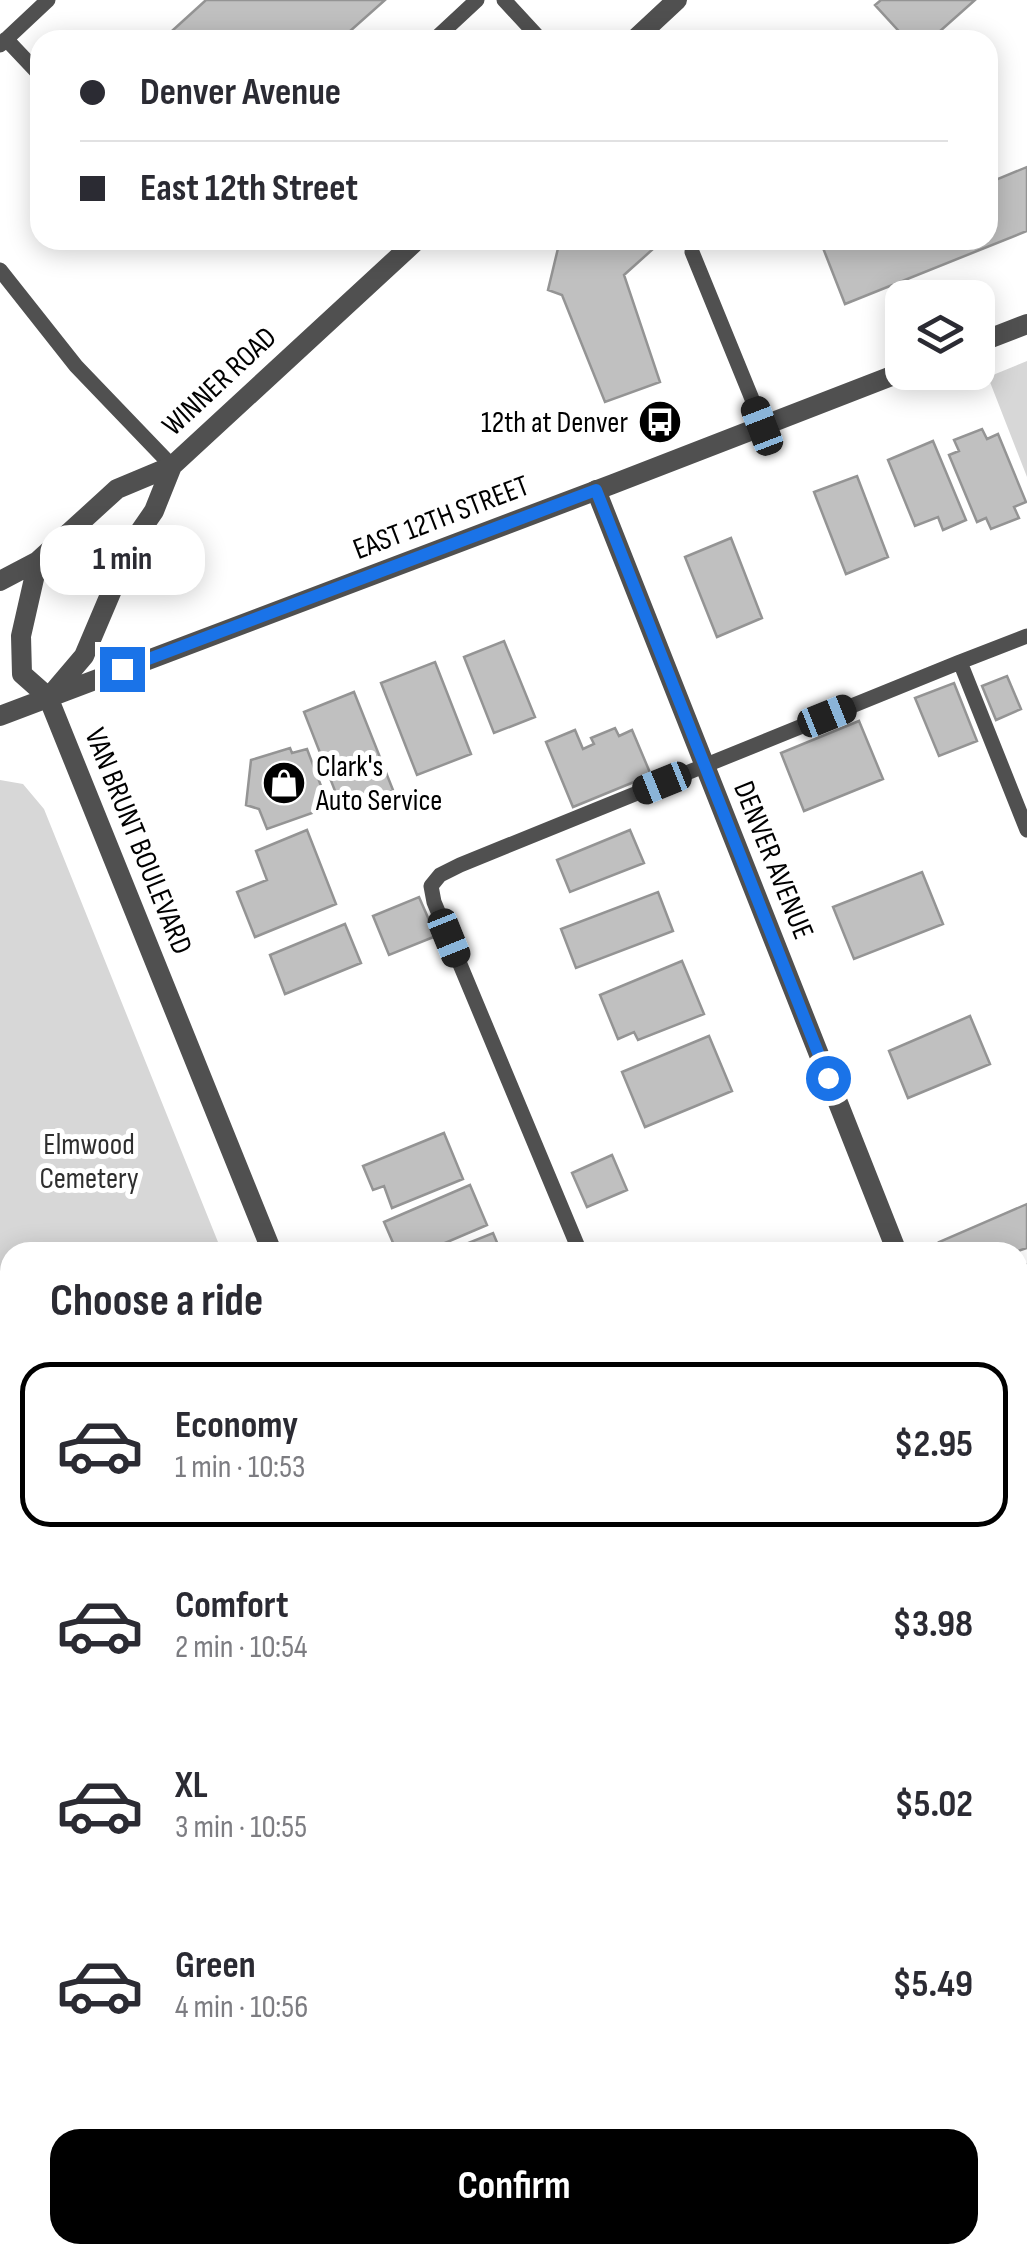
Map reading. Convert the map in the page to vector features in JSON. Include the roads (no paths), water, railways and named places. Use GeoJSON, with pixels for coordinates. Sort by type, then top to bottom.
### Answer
{"type":"FeatureCollection","features":[{"type":"Feature","properties":{"kind":"street"},"geometry":{"type":"LineString","coordinates":[[645,30],[678,0]]}},
{"type":"Feature","properties":{"kind":"street","name":"WINNER ROAD"},"geometry":{"type":"LineString","coordinates":[[0,581],[38,561],[116,489],[172,466],[406,250]]}},
{"type":"Feature","properties":{"kind":"street"},"geometry":{"type":"LineString","coordinates":[[995,336],[1027,324]]}},
{"type":"Feature","properties":{"kind":"street","name":"EAST 12TH STREET"},"geometry":{"type":"LineString","coordinates":[[0,716],[885,379]]}},
{"type":"Feature","properties":{"kind":"street"},"geometry":{"type":"LineString","coordinates":[[48,697],[84,656],[132,543],[154,510],[172,466]]}},
{"type":"Feature","properties":{"kind":"street","name":"DENVER AVENUE"},"geometry":{"type":"LineString","coordinates":[[596,490],[893,1242]]}},
{"type":"Feature","properties":{"kind":"street","name":"VAN BRUNT BOULEVARD"},"geometry":{"type":"LineString","coordinates":[[38,561],[21,636],[22,674],[48,697],[268,1242]]}},
{"type":"Feature","properties":{"kind":"lane"},"geometry":{"type":"LineString","coordinates":[[30,67],[3,42],[48,0]]}},
{"type":"Feature","properties":{"kind":"lane"},"geometry":{"type":"LineString","coordinates":[[445,30],[477,0]]}},
{"type":"Feature","properties":{"kind":"lane"},"geometry":{"type":"LineString","coordinates":[[504,0],[532,30]]}},
{"type":"Feature","properties":{"kind":"lane"},"geometry":{"type":"LineString","coordinates":[[692,252],[762,426]]}},
{"type":"Feature","properties":{"kind":"lane"},"geometry":{"type":"LineString","coordinates":[[0,270],[76,366],[172,466]]}},
{"type":"Feature","properties":{"kind":"lane"},"geometry":{"type":"LineString","coordinates":[[576,1242],[434,902],[431,886],[440,875],[460,865],[1027,636]]}},
{"type":"Feature","properties":{"kind":"lane"},"geometry":{"type":"LineString","coordinates":[[960,662],[1027,830]]}},
{"type":"Feature","properties":{"kind":"place","name":"12th at Denver"},"geometry":{"type":"Point","coordinates":[660,422]}},
{"type":"Feature","properties":{"kind":"place","name":"Clark's Auto Service"},"geometry":{"type":"Point","coordinates":[284,783]}},
{"type":"Feature","properties":{"kind":"park label","name":"Elmwood Cemetery"},"geometry":{"type":"Point","coordinates":[89,1161]}}]}
